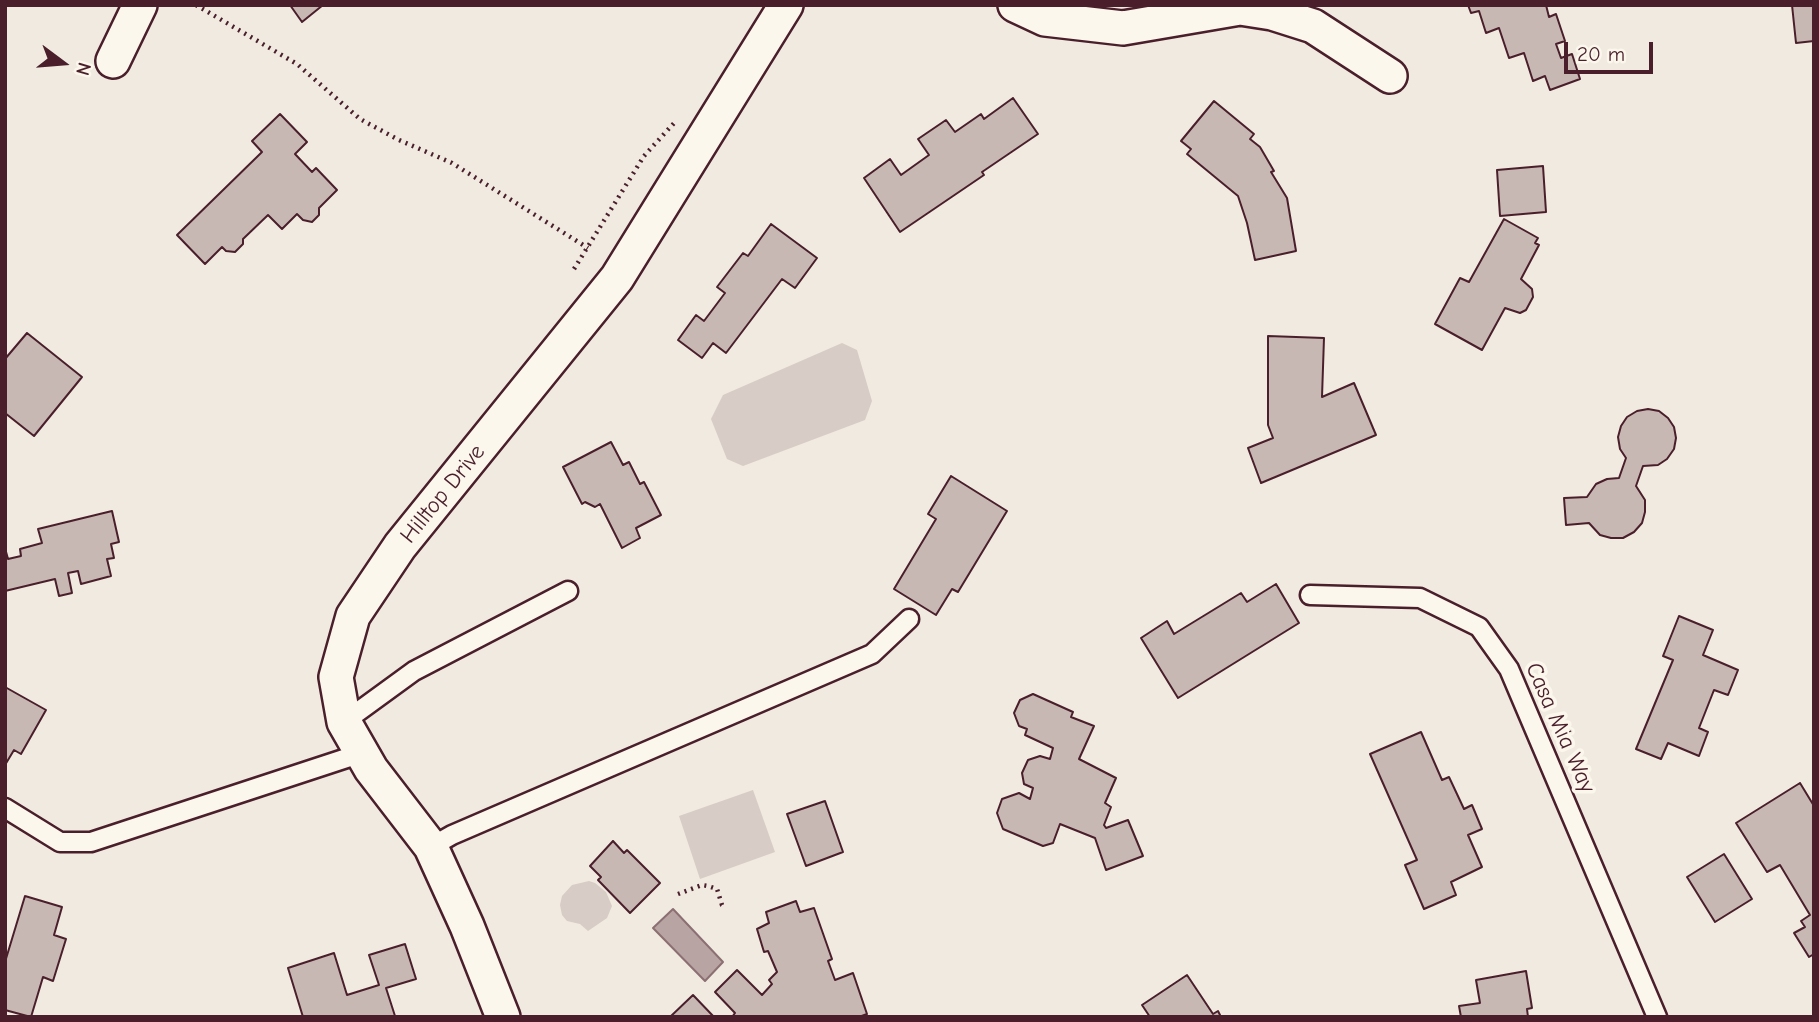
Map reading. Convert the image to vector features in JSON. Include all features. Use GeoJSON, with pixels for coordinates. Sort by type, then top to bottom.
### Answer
{"type":"FeatureCollection","features":[{"type":"Feature","properties":{"kind":"street"},"geometry":{"type":"LineString","coordinates":[[113,61],[140,5]]}},
{"type":"Feature","properties":{"kind":"street","name":"Hilltop Drive"},"geometry":{"type":"LineString","coordinates":[[503,1017],[467,926],[431,847],[370,769],[344,722],[336,677],[353,616],[400,546],[617,278],[786,5]]}},
{"type":"Feature","properties":{"kind":"street"},"geometry":{"type":"LineString","coordinates":[[1014,5],[1045,19],[1123,28],[1240,8],[1272,13],[1313,26],[1390,76]]}},
{"type":"Feature","properties":{"kind":"lane"},"geometry":{"type":"LineString","coordinates":[[344,722],[414,671],[568,591]]}},
{"type":"Feature","properties":{"kind":"lane","name":"Casa Mia Way"},"geometry":{"type":"LineString","coordinates":[[1310,595],[1420,598],[1479,627],[1509,669],[1657,1017]]}},
{"type":"Feature","properties":{"kind":"lane"},"geometry":{"type":"LineString","coordinates":[[431,847],[452,835],[872,654],[909,620]]}},
{"type":"Feature","properties":{"kind":"lane"},"geometry":{"type":"LineString","coordinates":[[5,807],[60,842],[92,842],[362,753]]}},
{"type":"Feature","properties":{"kind":"path"},"geometry":{"type":"LineString","coordinates":[[196,5],[297,64],[360,119],[399,140],[452,163],[588,248]]}},
{"type":"Feature","properties":{"kind":"path"},"geometry":{"type":"LineString","coordinates":[[574,268],[644,156],[676,120]]}},
{"type":"Feature","properties":{"kind":"path"},"geometry":{"type":"LineString","coordinates":[[678,894],[702,885],[708,886],[717,889],[722,905],[726,908]]}},
{"type":"Feature","properties":{"kind":"shaded area"},"geometry":{"type":"Polygon","coordinates":[[[842,343],[857,350],[872,401],[865,420],[743,466],[727,459],[711,419],[723,395],[842,343]]]}},
{"type":"Feature","properties":{"kind":"shaded area"},"geometry":{"type":"Polygon","coordinates":[[[753,790],[775,852],[700,879],[679,816],[753,790]]]}},
{"type":"Feature","properties":{"kind":"shaded area"},"geometry":{"type":"Polygon","coordinates":[[[589,881],[606,892],[612,906],[607,918],[588,931],[580,924],[567,921],[562,915],[560,905],[562,896],[572,885],[589,881]]]}},
{"type":"Feature","properties":{"kind":"shaded area"},"geometry":{"type":"Polygon","coordinates":[[[673,909],[723,962],[705,981],[653,928],[673,909]]]}},
{"type":"Feature","properties":{"kind":"building"},"geometry":{"type":"Polygon","coordinates":[[[290,5],[323,5],[302,22],[290,5]]]}},
{"type":"Feature","properties":{"kind":"building"},"geometry":{"type":"Polygon","coordinates":[[[1468,5],[1546,5],[1549,17],[1556,14],[1565,41],[1556,44],[1561,58],[1572,54],[1580,79],[1550,90],[1545,76],[1533,81],[1524,53],[1509,58],[1499,28],[1486,33],[1479,11],[1471,13],[1468,5]]]}},
{"type":"Feature","properties":{"kind":"building"},"geometry":{"type":"Polygon","coordinates":[[[1792,5],[1814,5],[1814,41],[1796,43],[1792,5]]]}},
{"type":"Feature","properties":{"kind":"building"},"geometry":{"type":"Polygon","coordinates":[[[1013,98],[1038,134],[982,172],[984,175],[900,232],[864,178],[890,159],[901,175],[929,155],[918,139],[946,120],[955,132],[981,114],[984,119],[1013,98]]]}},
{"type":"Feature","properties":{"kind":"building"},"geometry":{"type":"Polygon","coordinates":[[[1214,101],[1254,134],[1250,139],[1260,147],[1287,198],[1296,251],[1255,260],[1238,196],[1187,154],[1191,149],[1181,141],[1214,101]]]}},
{"type":"Feature","properties":{"kind":"building"},"geometry":{"type":"Polygon","coordinates":[[[280,114],[307,142],[295,154],[312,172],[316,168],[337,190],[319,208],[319,215],[312,222],[303,220],[297,214],[282,229],[268,215],[243,239],[243,244],[235,252],[226,251],[222,247],[205,264],[177,235],[262,152],[252,141],[280,114]]]}},
{"type":"Feature","properties":{"kind":"building"},"geometry":{"type":"Polygon","coordinates":[[[1543,166],[1546,212],[1500,216],[1497,170],[1543,166]]]}},
{"type":"Feature","properties":{"kind":"building"},"geometry":{"type":"Polygon","coordinates":[[[1504,219],[1538,238],[1535,243],[1539,245],[1521,279],[1532,289],[1533,297],[1526,310],[1520,313],[1505,308],[1482,350],[1435,324],[1460,278],[1469,282],[1504,219]]]}},
{"type":"Feature","properties":{"kind":"building"},"geometry":{"type":"Polygon","coordinates":[[[771,224],[817,258],[795,288],[782,279],[726,353],[713,343],[702,358],[678,340],[696,315],[704,321],[725,293],[717,287],[743,253],[748,256],[771,224]]]}},
{"type":"Feature","properties":{"kind":"building"},"geometry":{"type":"Polygon","coordinates":[[[27,333],[82,377],[34,436],[5,413],[5,359],[27,333]]]}},
{"type":"Feature","properties":{"kind":"building"},"geometry":{"type":"Polygon","coordinates":[[[1268,336],[1324,338],[1322,397],[1354,383],[1376,435],[1261,483],[1248,448],[1273,438],[1268,425],[1268,336]]]}},
{"type":"Feature","properties":{"kind":"building"},"geometry":{"type":"Polygon","coordinates":[[[1648,409],[1659,411],[1668,418],[1674,427],[1676,438],[1674,449],[1667,459],[1658,465],[1643,466],[1636,486],[1645,500],[1642,523],[1634,532],[1623,538],[1600,535],[1589,523],[1566,525],[1564,498],[1587,497],[1596,484],[1619,478],[1626,458],[1620,449],[1618,437],[1621,426],[1627,417],[1648,409]]]}},
{"type":"Feature","properties":{"kind":"building"},"geometry":{"type":"Polygon","coordinates":[[[611,442],[623,465],[629,462],[640,484],[644,482],[661,515],[636,528],[640,538],[622,548],[600,504],[595,507],[585,502],[582,504],[563,467],[611,442]]]}},
{"type":"Feature","properties":{"kind":"building"},"geometry":{"type":"Polygon","coordinates":[[[951,476],[1007,511],[958,592],[952,589],[936,615],[894,589],[936,519],[928,514],[951,476]]]}},
{"type":"Feature","properties":{"kind":"building"},"geometry":{"type":"Polygon","coordinates":[[[112,511],[119,542],[111,544],[114,558],[107,559],[111,576],[81,584],[78,571],[68,573],[72,593],[59,596],[55,579],[5,591],[5,548],[8,559],[21,556],[20,549],[42,543],[38,529],[112,511]]]}},
{"type":"Feature","properties":{"kind":"building"},"geometry":{"type":"Polygon","coordinates":[[[1276,584],[1299,623],[1178,698],[1141,638],[1167,621],[1174,634],[1241,593],[1247,602],[1276,584]]]}},
{"type":"Feature","properties":{"kind":"building"},"geometry":{"type":"Polygon","coordinates":[[[1679,616],[1713,630],[1703,655],[1738,670],[1728,695],[1714,690],[1699,728],[1708,732],[1699,756],[1668,743],[1661,759],[1636,749],[1673,660],[1663,656],[1679,616]]]}},
{"type":"Feature","properties":{"kind":"building"},"geometry":{"type":"Polygon","coordinates":[[[5,687],[46,710],[21,754],[14,750],[5,765],[5,687]]]}},
{"type":"Feature","properties":{"kind":"building"},"geometry":{"type":"Polygon","coordinates":[[[1033,694],[1073,712],[1071,717],[1094,726],[1079,759],[1116,778],[1105,803],[1111,807],[1104,825],[1106,828],[1128,820],[1143,856],[1106,870],[1095,838],[1060,824],[1053,843],[1043,846],[1003,829],[997,813],[1002,799],[1019,793],[1030,799],[1033,788],[1024,784],[1022,773],[1028,760],[1040,756],[1050,759],[1053,748],[1025,735],[1027,729],[1019,726],[1014,713],[1020,700],[1033,694]]]}},
{"type":"Feature","properties":{"kind":"building"},"geometry":{"type":"Polygon","coordinates":[[[1421,732],[1442,780],[1449,777],[1464,809],[1472,805],[1482,829],[1468,835],[1482,867],[1451,882],[1456,895],[1424,909],[1405,865],[1417,860],[1370,754],[1421,732]]]}},
{"type":"Feature","properties":{"kind":"building"},"geometry":{"type":"Polygon","coordinates":[[[1800,783],[1814,806],[1814,954],[1809,957],[1794,933],[1805,927],[1801,921],[1810,915],[1780,865],[1767,872],[1736,823],[1800,783]]]}},
{"type":"Feature","properties":{"kind":"building"},"geometry":{"type":"Polygon","coordinates":[[[825,801],[843,852],[806,866],[787,814],[825,801]]]}},
{"type":"Feature","properties":{"kind":"building"},"geometry":{"type":"Polygon","coordinates":[[[613,841],[624,853],[627,850],[660,883],[630,913],[598,880],[601,877],[590,866],[613,841]]]}},
{"type":"Feature","properties":{"kind":"building"},"geometry":{"type":"Polygon","coordinates":[[[1724,854],[1752,899],[1715,922],[1687,877],[1724,854]]]}},
{"type":"Feature","properties":{"kind":"building"},"geometry":{"type":"Polygon","coordinates":[[[25,896],[62,907],[54,935],[66,939],[53,981],[43,977],[31,1017],[5,1010],[5,962],[25,896]]]}},
{"type":"Feature","properties":{"kind":"building"},"geometry":{"type":"Polygon","coordinates":[[[796,901],[800,912],[814,908],[832,959],[828,961],[835,980],[853,973],[867,1014],[859,1017],[732,1017],[735,1013],[715,992],[737,970],[762,995],[772,984],[769,980],[777,972],[768,951],[764,952],[757,929],[769,923],[766,912],[796,901]]]}},
{"type":"Feature","properties":{"kind":"building"},"geometry":{"type":"Polygon","coordinates":[[[405,944],[416,979],[386,988],[395,1016],[303,1017],[288,968],[334,953],[347,995],[379,985],[369,955],[405,944]]]}},
{"type":"Feature","properties":{"kind":"building"},"geometry":{"type":"Polygon","coordinates":[[[1526,971],[1532,1008],[1527,1009],[1528,1017],[1461,1017],[1459,1006],[1480,1003],[1476,980],[1526,971]]]}},
{"type":"Feature","properties":{"kind":"building"},"geometry":{"type":"Polygon","coordinates":[[[1187,975],[1213,1014],[1218,1011],[1221,1017],[1150,1017],[1142,1005],[1187,975]]]}},
{"type":"Feature","properties":{"kind":"building"},"geometry":{"type":"Polygon","coordinates":[[[693,995],[714,1017],[670,1017],[693,995]]]}}]}
